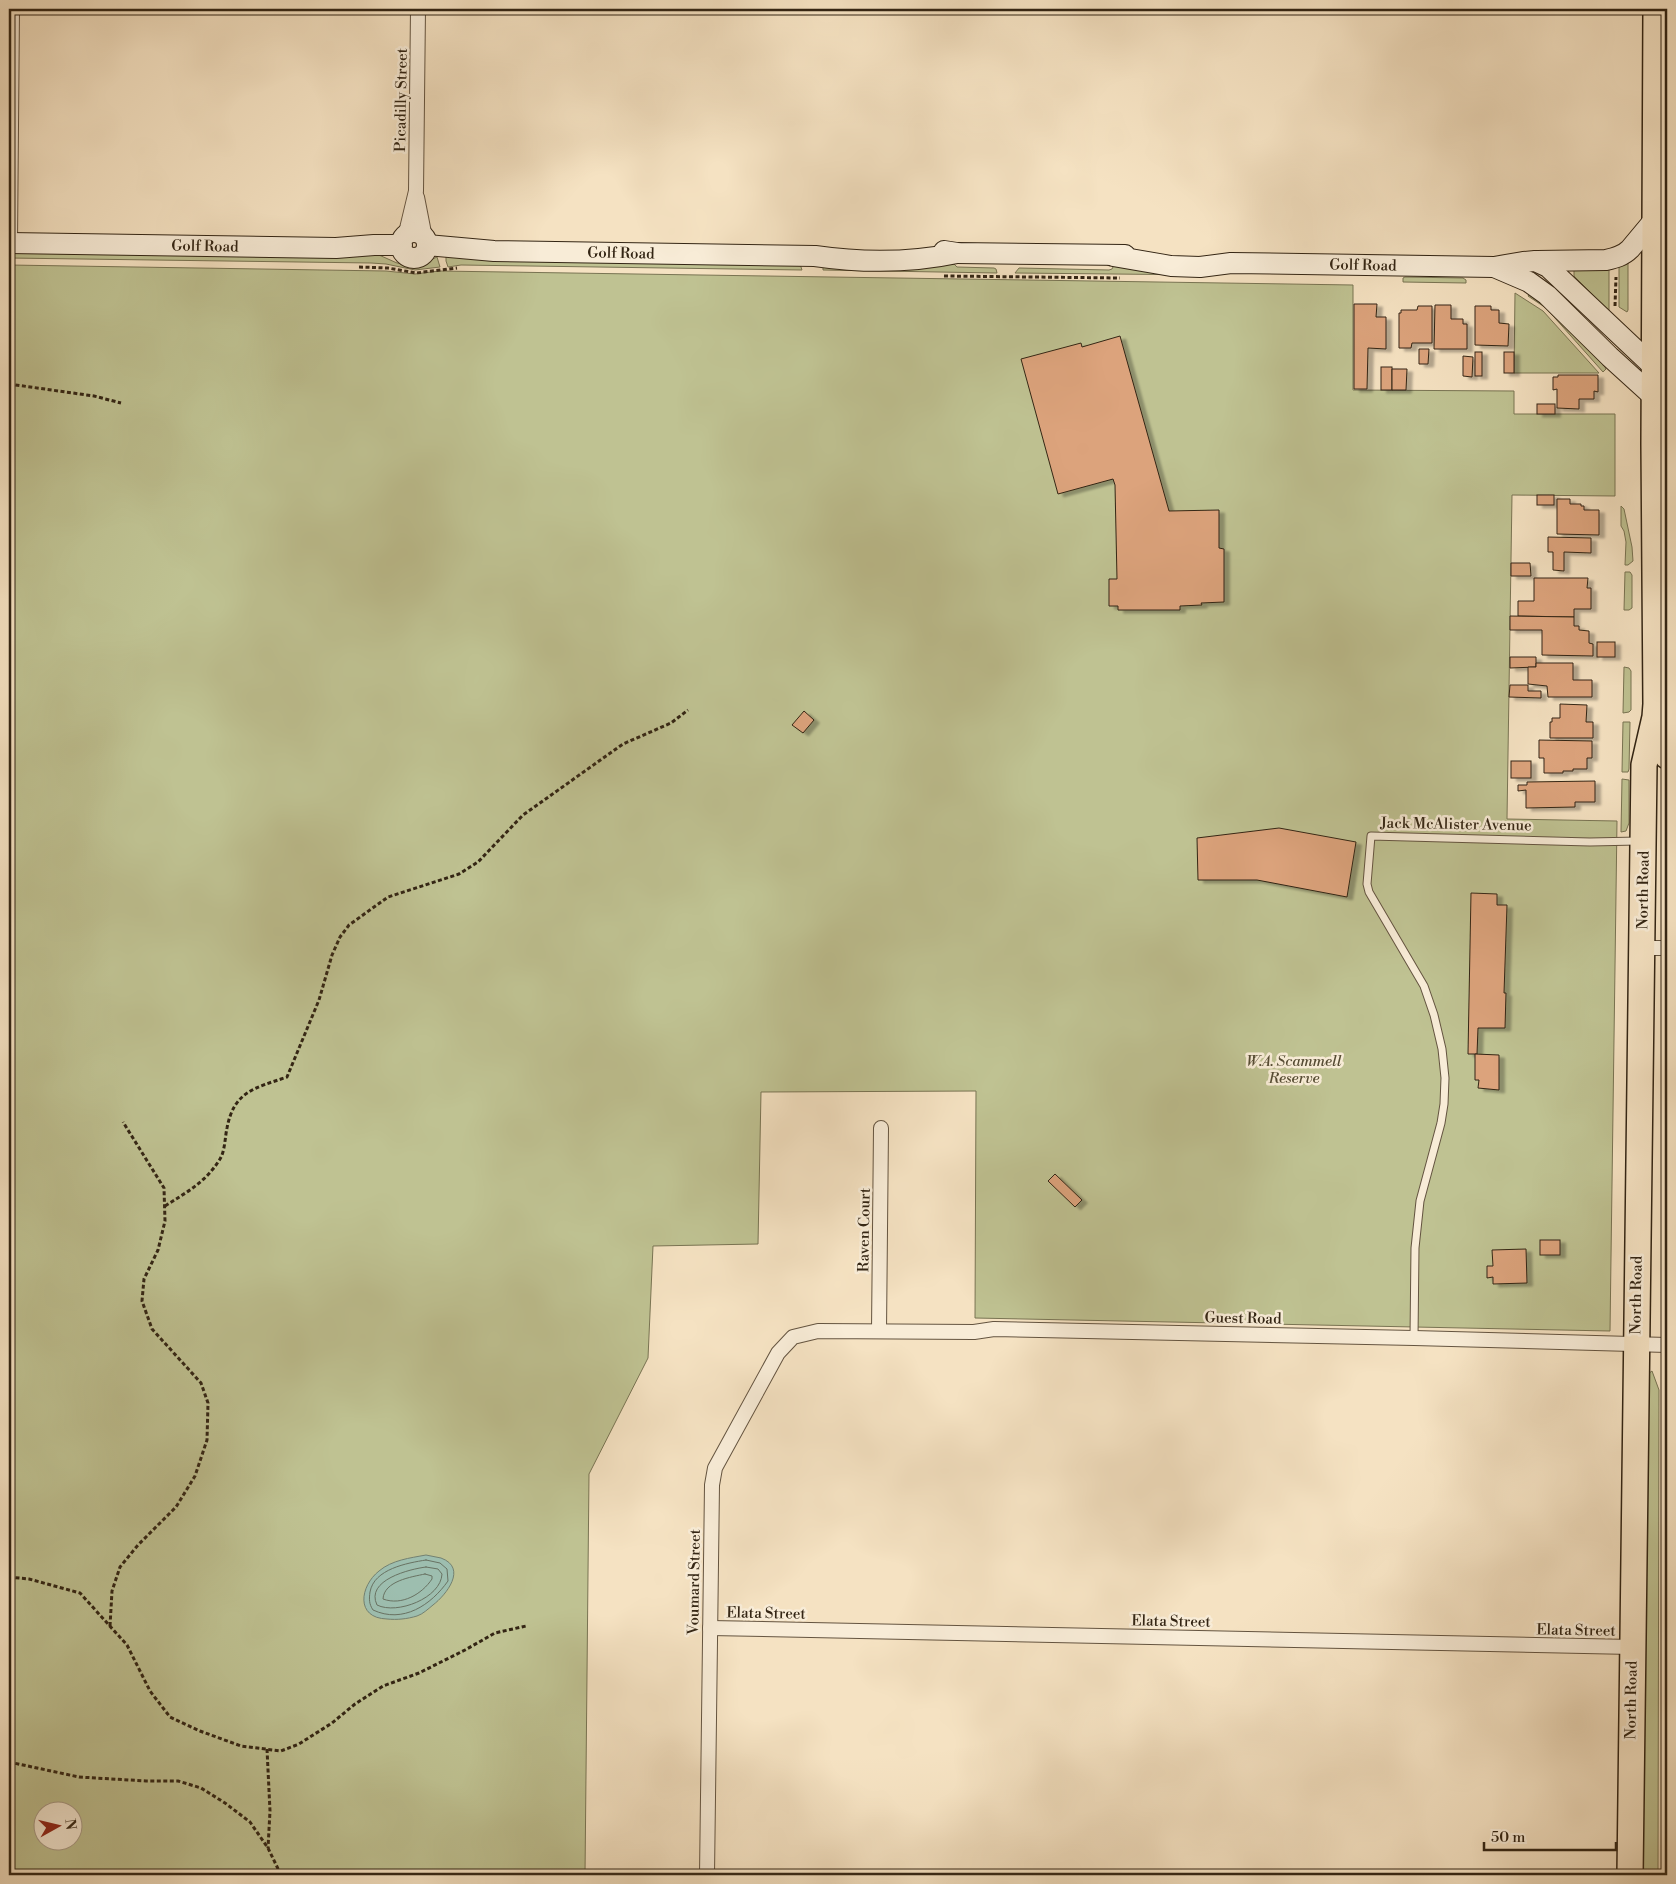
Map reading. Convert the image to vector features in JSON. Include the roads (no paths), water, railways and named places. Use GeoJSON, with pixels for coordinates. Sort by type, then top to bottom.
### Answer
{"type":"FeatureCollection","features":[{"type":"Feature","properties":{"kind":"highway","name":"North Road"},"geometry":{"type":"LineString","coordinates":[[1656,9],[1661,152],[1655,219],[1661,387],[1661,717],[1667,756]]}},
{"type":"Feature","properties":{"kind":"highway","name":"North Road"},"geometry":{"type":"LineString","coordinates":[[1630,1875],[1644,765],[1661,717]]}},
{"type":"Feature","properties":{"kind":"street"},"geometry":{"type":"LineString","coordinates":[[9,243],[12,9]]}},
{"type":"Feature","properties":{"kind":"street","name":"Picadilly Street"},"geometry":{"type":"LineString","coordinates":[[418,9],[416,191],[426,242]]}},
{"type":"Feature","properties":{"kind":"street","name":"Picadilly Street"},"geometry":{"type":"LineString","coordinates":[[403,241],[416,191]]}},
{"type":"Feature","properties":{"kind":"street","name":"Golf Road"},"geometry":{"type":"LineString","coordinates":[[426,242],[494,250],[815,256],[866,248],[931,250],[957,253],[1113,256],[1171,266],[1200,267],[1232,263],[1494,267],[1523,262],[1606,260],[1616,258],[1626,253],[1655,219]]}},
{"type":"Feature","properties":{"kind":"street"},"geometry":{"type":"LineString","coordinates":[[403,241],[405,253],[408,256],[417,258],[424,254],[426,242]]}},
{"type":"Feature","properties":{"kind":"street","name":"Golf Road"},"geometry":{"type":"LineString","coordinates":[[9,243],[336,248],[403,241]]}},
{"type":"Feature","properties":{"kind":"street"},"geometry":{"type":"LineString","coordinates":[[1535,262],[1555,273],[1661,387]]}},
{"type":"Feature","properties":{"kind":"street","name":"Golf Road"},"geometry":{"type":"LineString","coordinates":[[1494,267],[1533,284],[1661,387]]}},
{"type":"Feature","properties":{"kind":"street"},"geometry":{"type":"LineString","coordinates":[[1642,948],[1667,948]]}},
{"type":"Feature","properties":{"kind":"street","name":"Raven Court"},"geometry":{"type":"LineString","coordinates":[[879,1331],[881,1128]]}},
{"type":"Feature","properties":{"kind":"street","name":"Guest Road"},"geometry":{"type":"LineString","coordinates":[[818,1331],[974,1332],[994,1329],[1667,1345]]}},
{"type":"Feature","properties":{"kind":"street","name":"Voumard Street"},"geometry":{"type":"LineString","coordinates":[[707,1875],[711,1497],[716,1468],[778,1353],[793,1337],[818,1331]]}},
{"type":"Feature","properties":{"kind":"street","name":"Elata Street"},"geometry":{"type":"LineString","coordinates":[[710,1628],[1632,1648]]}},
{"type":"Feature","properties":{"kind":"lane","name":"Jack McAlister Avenue"},"geometry":{"type":"LineString","coordinates":[[1414,1338],[1413,1295],[1420,1200],[1441,1123],[1445,1078],[1442,1049],[1434,1015],[1424,986],[1369,892],[1367,884],[1371,836],[1590,842],[1644,841]]}},
{"type":"Feature","properties":{"kind":"water"},"geometry":{"type":"Polygon","coordinates":[[[426,1555],[441,1558],[449,1562],[453,1568],[452,1582],[444,1595],[427,1610],[410,1618],[387,1619],[370,1613],[365,1607],[364,1600],[368,1585],[373,1577],[390,1564],[426,1555]]]}},
{"type":"Feature","properties":{"kind":"park label","name":"W.A. Scammell Reserve"},"geometry":{"type":"Point","coordinates":[1294,1070]}}]}
